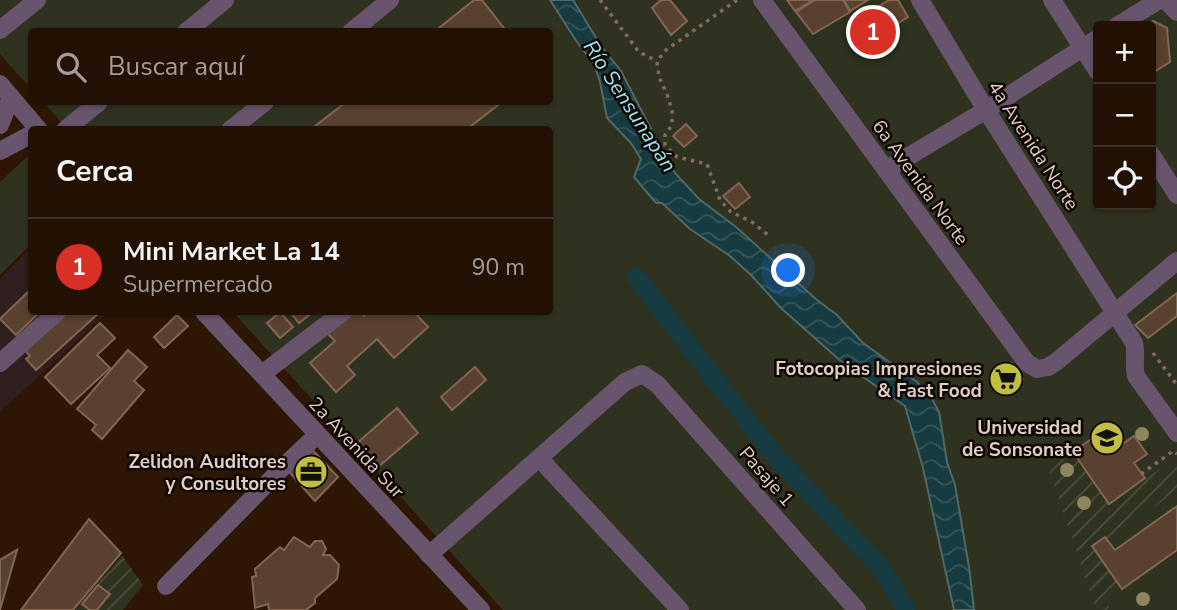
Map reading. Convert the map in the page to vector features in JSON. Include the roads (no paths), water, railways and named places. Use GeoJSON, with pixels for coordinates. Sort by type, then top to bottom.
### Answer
{"type":"FeatureCollection","features":[{"type":"Feature","properties":{"kind":"street"},"geometry":{"type":"LineString","coordinates":[[0,30],[37,0]]}},
{"type":"Feature","properties":{"kind":"street"},"geometry":{"type":"LineString","coordinates":[[191,28],[225,0]]}},
{"type":"Feature","properties":{"kind":"street"},"geometry":{"type":"LineString","coordinates":[[356,28],[390,0]]}},
{"type":"Feature","properties":{"kind":"street","name":"6a Avenida Norte"},"geometry":{"type":"LineString","coordinates":[[762,0],[1027,363],[1037,369],[1048,367],[1115,311]]}},
{"type":"Feature","properties":{"kind":"street","name":"4a Avenida Norte"},"geometry":{"type":"LineString","coordinates":[[920,0],[986,110],[1135,343],[1136,376],[1177,433]]}},
{"type":"Feature","properties":{"kind":"street"},"geometry":{"type":"LineString","coordinates":[[1052,0],[1093,64]]}},
{"type":"Feature","properties":{"kind":"street"},"geometry":{"type":"LineString","coordinates":[[1125,21],[1159,0]]}},
{"type":"Feature","properties":{"kind":"street"},"geometry":{"type":"LineString","coordinates":[[1165,0],[1177,12]]}},
{"type":"Feature","properties":{"kind":"street"},"geometry":{"type":"LineString","coordinates":[[886,170],[1093,41]]}},
{"type":"Feature","properties":{"kind":"street"},"geometry":{"type":"LineString","coordinates":[[0,125],[6,91]]}},
{"type":"Feature","properties":{"kind":"street"},"geometry":{"type":"LineString","coordinates":[[6,91],[36,126]]}},
{"type":"Feature","properties":{"kind":"street"},"geometry":{"type":"LineString","coordinates":[[70,126],[95,105]]}},
{"type":"Feature","properties":{"kind":"street"},"geometry":{"type":"LineString","coordinates":[[235,126],[261,105]]}},
{"type":"Feature","properties":{"kind":"street"},"geometry":{"type":"LineString","coordinates":[[0,151],[28,136]]}},
{"type":"Feature","properties":{"kind":"street"},"geometry":{"type":"LineString","coordinates":[[1156,162],[1177,195]]}},
{"type":"Feature","properties":{"kind":"street"},"geometry":{"type":"LineString","coordinates":[[1115,311],[1177,261]]}},
{"type":"Feature","properties":{"kind":"street"},"geometry":{"type":"LineString","coordinates":[[0,363],[54,315]]}},
{"type":"Feature","properties":{"kind":"street","name":"2a Avenida Sur"},"geometry":{"type":"LineString","coordinates":[[207,315],[481,610]]}},
{"type":"Feature","properties":{"kind":"street"},"geometry":{"type":"LineString","coordinates":[[262,374],[339,315]]}},
{"type":"Feature","properties":{"kind":"street","name":"Pasaje 1"},"geometry":{"type":"LineString","coordinates":[[539,458],[625,382],[642,374],[657,384],[857,610]]}},
{"type":"Feature","properties":{"kind":"street"},"geometry":{"type":"LineString","coordinates":[[166,586],[317,435]]}},
{"type":"Feature","properties":{"kind":"street"},"geometry":{"type":"LineString","coordinates":[[429,555],[539,458],[680,610]]}},
{"type":"Feature","properties":{"kind":"water","name":"Río Sensunapán"},"geometry":{"type":"Polygon","coordinates":[[[550,0],[573,0],[601,46],[621,71],[659,149],[675,173],[699,199],[736,227],[837,315],[863,343],[917,382],[930,395],[939,412],[947,462],[955,485],[974,610],[954,610],[923,468],[905,406],[843,363],[781,308],[730,256],[690,229],[662,203],[656,203],[634,177],[641,159],[631,143],[607,118],[594,64],[550,0]]]}},
{"type":"Feature","properties":{"kind":"waterway"},"geometry":{"type":"LineString","coordinates":[[636,277],[769,449],[883,571],[906,610]]}},
{"type":"Feature","properties":{"kind":"place","name":"Mini Market La 14"},"geometry":{"type":"Point","coordinates":[873,32]}},
{"type":"Feature","properties":{"kind":"place","name":"Fotocopias Impresiones & Fast Food"},"geometry":{"type":"Point","coordinates":[1006,379]}},
{"type":"Feature","properties":{"kind":"place","name":"Universidad de Sonsonate"},"geometry":{"type":"Point","coordinates":[1107,438]}},
{"type":"Feature","properties":{"kind":"place","name":"Zelidon Auditores y Consultores"},"geometry":{"type":"Point","coordinates":[311,472]}}]}
